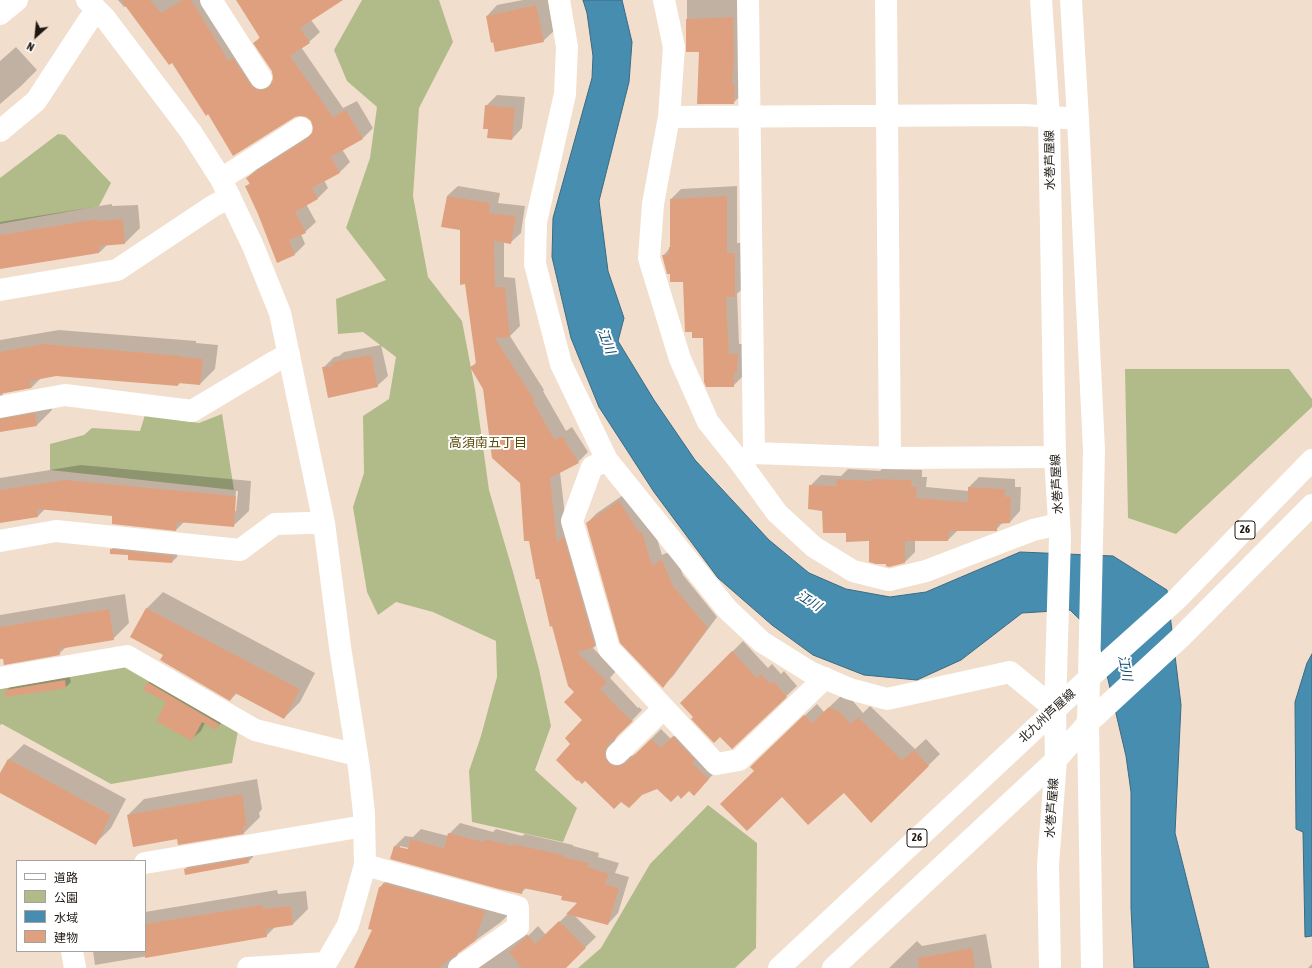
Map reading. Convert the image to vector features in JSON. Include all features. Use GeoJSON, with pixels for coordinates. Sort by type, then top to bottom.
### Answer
{"type":"FeatureCollection","features":[{"type":"Feature","properties":{"kind":"street"},"geometry":{"type":"LineString","coordinates":[[0,14],[16,0]]}},
{"type":"Feature","properties":{"kind":"street"},"geometry":{"type":"LineString","coordinates":[[210,0],[261,78]]}},
{"type":"Feature","properties":{"kind":"street"},"geometry":{"type":"LineString","coordinates":[[559,0],[567,47],[565,94],[536,222],[535,264],[561,364],[607,460],[727,609],[762,642],[810,672],[850,689],[887,698],[1010,672],[1056,709]]}},
{"type":"Feature","properties":{"kind":"street"},"geometry":{"type":"LineString","coordinates":[[664,0],[674,48],[669,117],[653,204],[649,258],[680,359],[708,422],[747,458],[777,513],[814,547],[853,571],[889,580],[926,571],[1034,530],[1060,530]]}},
{"type":"Feature","properties":{"kind":"street"},"geometry":{"type":"LineString","coordinates":[[747,458],[750,116],[748,0]]}},
{"type":"Feature","properties":{"kind":"street"},"geometry":{"type":"LineString","coordinates":[[886,0],[890,458]]}},
{"type":"Feature","properties":{"kind":"street","name":"水巻芦屋線"},"geometry":{"type":"LineString","coordinates":[[1041,0],[1049,116],[1055,457],[1060,530],[1056,760],[1048,865],[1050,968]]}},
{"type":"Feature","properties":{"kind":"street"},"geometry":{"type":"LineString","coordinates":[[1071,0],[1094,450],[1090,627],[1095,673],[1088,723],[1092,968]]}},
{"type":"Feature","properties":{"kind":"street"},"geometry":{"type":"LineString","coordinates":[[0,131],[36,101],[87,23],[92,5],[105,18],[191,132],[225,188],[254,246],[280,313],[324,523],[364,813],[365,865],[348,925],[324,966],[248,968]]}},
{"type":"Feature","properties":{"kind":"street"},"geometry":{"type":"LineString","coordinates":[[669,117],[1049,116],[1078,119]]}},
{"type":"Feature","properties":{"kind":"street"},"geometry":{"type":"LineString","coordinates":[[0,290],[118,270],[213,206],[225,188],[301,128]]}},
{"type":"Feature","properties":{"kind":"street"},"geometry":{"type":"LineString","coordinates":[[0,407],[65,395],[192,411],[289,354]]}},
{"type":"Feature","properties":{"kind":"street"},"geometry":{"type":"LineString","coordinates":[[747,458],[1055,457]]}},
{"type":"Feature","properties":{"kind":"street"},"geometry":{"type":"LineString","coordinates":[[607,460],[592,467],[572,521],[609,649],[716,764],[739,760],[825,678]]}},
{"type":"Feature","properties":{"kind":"street","name":"北九州芦屋線"},"geometry":{"type":"LineString","coordinates":[[778,968],[1095,673],[1178,599],[1312,460]]}},
{"type":"Feature","properties":{"kind":"street","name":"26"},"geometry":{"type":"LineString","coordinates":[[833,968],[1056,760],[1088,723],[1181,637],[1312,505]]}},
{"type":"Feature","properties":{"kind":"street"},"geometry":{"type":"LineString","coordinates":[[0,541],[56,532],[240,550],[275,524],[324,523]]}},
{"type":"Feature","properties":{"kind":"street"},"geometry":{"type":"LineString","coordinates":[[0,678],[127,656],[255,730],[357,755]]}},
{"type":"Feature","properties":{"kind":"street"},"geometry":{"type":"LineString","coordinates":[[617,754],[664,708]]}},
{"type":"Feature","properties":{"kind":"street"},"geometry":{"type":"LineString","coordinates":[[146,863],[364,826]]}},
{"type":"Feature","properties":{"kind":"street"},"geometry":{"type":"LineString","coordinates":[[365,865],[518,907],[518,927],[459,968]]}},
{"type":"Feature","properties":{"kind":"street"},"geometry":{"type":"LineString","coordinates":[[72,952],[75,968]]}},
{"type":"Feature","properties":{"kind":"green space"},"geometry":{"type":"Polygon","coordinates":[[[362,0],[439,0],[453,42],[419,108],[413,196],[428,277],[462,321],[475,389],[489,490],[539,669],[551,726],[535,770],[577,808],[563,842],[472,822],[469,771],[481,736],[497,677],[496,641],[433,612],[396,602],[378,615],[367,592],[353,507],[364,473],[363,416],[389,399],[396,357],[363,332],[338,334],[336,299],[386,280],[346,228],[370,158],[377,107],[347,81],[334,50],[362,0]]]}},
{"type":"Feature","properties":{"kind":"green space"},"geometry":{"type":"Polygon","coordinates":[[[58,134],[65,135],[111,183],[99,206],[0,224],[0,178],[58,134]]]}},
{"type":"Feature","properties":{"kind":"green space"},"geometry":{"type":"Polygon","coordinates":[[[1125,369],[1289,369],[1312,399],[1312,407],[1176,534],[1128,518],[1125,369]]]}},
{"type":"Feature","properties":{"kind":"green space"},"geometry":{"type":"Polygon","coordinates":[[[222,414],[234,490],[50,470],[50,444],[84,435],[92,428],[140,431],[145,415],[199,423],[222,414]]]}},
{"type":"Feature","properties":{"kind":"green space"},"geometry":{"type":"Polygon","coordinates":[[[126,666],[238,731],[232,763],[111,784],[2,724],[0,725],[0,689],[126,666]]]}},
{"type":"Feature","properties":{"kind":"green space"},"geometry":{"type":"Polygon","coordinates":[[[708,805],[757,843],[756,948],[735,968],[578,968],[601,948],[650,864],[708,805]]]}},
{"type":"Feature","properties":{"kind":"water","name":"江川"},"geometry":{"type":"Polygon","coordinates":[[[583,0],[622,0],[632,42],[629,82],[599,201],[608,271],[624,318],[618,341],[654,400],[695,460],[769,540],[809,573],[846,589],[890,597],[926,592],[1020,552],[1113,556],[1167,590],[1181,705],[1175,833],[1209,968],[1134,968],[1131,908],[1131,792],[1126,756],[1098,637],[1070,610],[1022,613],[961,660],[917,680],[864,675],[813,655],[772,625],[718,578],[654,492],[599,407],[571,338],[552,257],[553,218],[592,78],[593,56],[587,13],[583,0]]]}},
{"type":"Feature","properties":{"kind":"water"},"geometry":{"type":"Polygon","coordinates":[[[1312,654],[1312,936],[1305,937],[1303,832],[1296,829],[1295,702],[1307,663],[1312,654]]]}},
{"type":"Feature","properties":{"kind":"building"},"geometry":{"type":"Polygon","coordinates":[[[121,0],[150,0],[161,13],[183,0],[191,0],[228,61],[233,58],[251,85],[256,89],[261,90],[268,88],[272,83],[272,71],[253,43],[260,38],[236,0],[343,0],[300,28],[310,43],[290,56],[333,117],[346,110],[363,139],[331,157],[340,173],[312,188],[318,199],[295,212],[306,233],[289,240],[295,255],[277,263],[258,214],[245,186],[250,184],[246,178],[308,138],[312,133],[313,128],[311,121],[306,117],[295,117],[233,156],[208,114],[206,116],[172,63],[169,65],[121,0]]]}},
{"type":"Feature","properties":{"kind":"building"},"geometry":{"type":"Polygon","coordinates":[[[536,5],[544,42],[495,52],[493,42],[491,43],[486,16],[536,5]]]}},
{"type":"Feature","properties":{"kind":"building"},"geometry":{"type":"Polygon","coordinates":[[[733,17],[734,56],[732,84],[735,85],[734,104],[697,104],[699,52],[686,52],[686,19],[733,17]]]}},
{"type":"Feature","properties":{"kind":"building"},"geometry":{"type":"Polygon","coordinates":[[[485,105],[515,108],[512,140],[487,138],[488,129],[483,129],[485,105]]]}},
{"type":"Feature","properties":{"kind":"building"},"geometry":{"type":"Polygon","coordinates":[[[447,196],[490,203],[489,213],[516,216],[511,244],[494,241],[495,287],[505,287],[510,337],[495,338],[535,401],[533,402],[555,440],[562,436],[579,463],[550,478],[557,542],[564,537],[595,647],[577,652],[607,682],[600,689],[627,717],[633,721],[608,745],[605,751],[605,757],[613,766],[620,766],[626,763],[651,739],[661,748],[673,736],[695,760],[692,763],[709,779],[694,796],[689,791],[681,799],[678,795],[671,802],[657,789],[642,795],[629,808],[621,802],[614,809],[585,781],[582,784],[578,780],[577,781],[556,760],[570,744],[565,738],[582,720],[564,702],[574,692],[568,686],[552,626],[550,627],[539,579],[536,579],[529,541],[524,541],[520,483],[492,458],[483,389],[470,367],[476,364],[465,284],[460,285],[460,230],[441,227],[447,196]]]}},
{"type":"Feature","properties":{"kind":"building"},"geometry":{"type":"Polygon","coordinates":[[[727,196],[727,253],[735,253],[735,297],[726,297],[729,354],[738,354],[737,372],[734,373],[734,387],[706,387],[704,382],[703,338],[692,338],[692,332],[685,332],[683,282],[670,282],[670,274],[667,274],[662,255],[669,255],[670,199],[727,196]]]}},
{"type":"Feature","properties":{"kind":"building"},"geometry":{"type":"Polygon","coordinates":[[[97,219],[97,221],[123,219],[125,244],[99,246],[99,253],[0,269],[0,235],[97,219]]]}},
{"type":"Feature","properties":{"kind":"building"},"geometry":{"type":"Polygon","coordinates":[[[43,344],[203,359],[200,385],[178,383],[178,386],[56,376],[30,381],[31,388],[0,394],[0,352],[43,344]]]}},
{"type":"Feature","properties":{"kind":"building"},"geometry":{"type":"Polygon","coordinates":[[[371,355],[378,387],[328,398],[322,367],[333,366],[332,362],[371,355]]]}},
{"type":"Feature","properties":{"kind":"building"},"geometry":{"type":"Polygon","coordinates":[[[35,413],[37,426],[0,432],[0,419],[35,413]]]}},
{"type":"Feature","properties":{"kind":"building"},"geometry":{"type":"Polygon","coordinates":[[[836,479],[871,481],[871,479],[912,480],[911,487],[917,487],[916,498],[968,502],[968,487],[1005,489],[1005,497],[1011,497],[1010,523],[997,524],[997,531],[949,531],[948,541],[905,541],[905,563],[889,567],[886,566],[886,564],[876,564],[869,562],[869,541],[846,542],[846,533],[823,533],[822,511],[808,509],[809,485],[837,486],[836,479]]]}},
{"type":"Feature","properties":{"kind":"building"},"geometry":{"type":"Polygon","coordinates":[[[65,480],[236,496],[234,527],[177,522],[176,531],[112,524],[112,516],[37,509],[38,517],[0,523],[0,490],[65,480]]]}},
{"type":"Feature","properties":{"kind":"building"},"geometry":{"type":"Polygon","coordinates":[[[619,501],[639,532],[642,532],[652,565],[662,560],[673,586],[708,628],[663,688],[620,643],[586,523],[619,501]]]}},
{"type":"Feature","properties":{"kind":"building"},"geometry":{"type":"Polygon","coordinates":[[[110,549],[173,556],[172,563],[128,560],[128,555],[110,554],[110,549]]]}},
{"type":"Feature","properties":{"kind":"building"},"geometry":{"type":"Polygon","coordinates":[[[146,608],[300,689],[284,719],[235,693],[230,701],[160,660],[163,655],[130,637],[146,608]]]}},
{"type":"Feature","properties":{"kind":"building"},"geometry":{"type":"Polygon","coordinates":[[[109,609],[114,640],[59,649],[60,655],[4,665],[3,659],[0,659],[0,627],[109,609]]]}},
{"type":"Feature","properties":{"kind":"building"},"geometry":{"type":"Polygon","coordinates":[[[732,651],[757,678],[761,674],[770,684],[773,681],[787,697],[732,749],[720,737],[714,743],[691,719],[693,717],[680,703],[732,651]]]}},
{"type":"Feature","properties":{"kind":"building"},"geometry":{"type":"Polygon","coordinates":[[[65,680],[66,688],[6,697],[5,690],[65,680]]]}},
{"type":"Feature","properties":{"kind":"building"},"geometry":{"type":"Polygon","coordinates":[[[147,682],[219,724],[216,730],[202,722],[192,741],[156,721],[166,702],[143,690],[147,682]]]}},
{"type":"Feature","properties":{"kind":"building"},"geometry":{"type":"Polygon","coordinates":[[[829,707],[840,712],[851,724],[858,717],[902,760],[914,750],[929,766],[871,823],[844,793],[808,825],[782,797],[747,831],[720,804],[754,771],[750,767],[804,715],[812,723],[829,707]]]}},
{"type":"Feature","properties":{"kind":"building"},"geometry":{"type":"Polygon","coordinates":[[[8,759],[111,815],[96,845],[0,793],[0,773],[8,759]]]}},
{"type":"Feature","properties":{"kind":"building"},"geometry":{"type":"Polygon","coordinates":[[[242,794],[247,826],[243,827],[244,834],[178,845],[177,839],[133,847],[127,815],[242,794]]]}},
{"type":"Feature","properties":{"kind":"building"},"geometry":{"type":"Polygon","coordinates":[[[448,833],[484,842],[485,839],[513,846],[513,844],[563,855],[563,857],[589,863],[588,867],[609,874],[605,884],[619,888],[608,925],[566,914],[577,903],[561,900],[562,896],[523,888],[522,894],[390,859],[394,846],[408,849],[410,839],[444,848],[448,833]]]}},
{"type":"Feature","properties":{"kind":"building"},"geometry":{"type":"Polygon","coordinates":[[[248,858],[249,863],[185,875],[184,869],[248,858]]]}},
{"type":"Feature","properties":{"kind":"building"},"geometry":{"type":"Polygon","coordinates":[[[383,883],[485,911],[475,941],[438,968],[354,968],[372,930],[368,929],[379,887],[382,887],[383,883]]]}},
{"type":"Feature","properties":{"kind":"building"},"geometry":{"type":"Polygon","coordinates":[[[262,905],[263,909],[291,906],[293,925],[266,929],[267,937],[145,958],[146,924],[262,905]]]}},
{"type":"Feature","properties":{"kind":"building"},"geometry":{"type":"Polygon","coordinates":[[[559,921],[586,948],[566,968],[522,968],[509,952],[528,935],[535,944],[559,921]]]}},
{"type":"Feature","properties":{"kind":"building"},"geometry":{"type":"Polygon","coordinates":[[[972,948],[975,968],[919,968],[918,958],[972,948]]]}},
{"type":"Feature","properties":{"kind":"district","name":"高須南五丁目"},"geometry":{"type":"Point","coordinates":[488,443]}}]}
